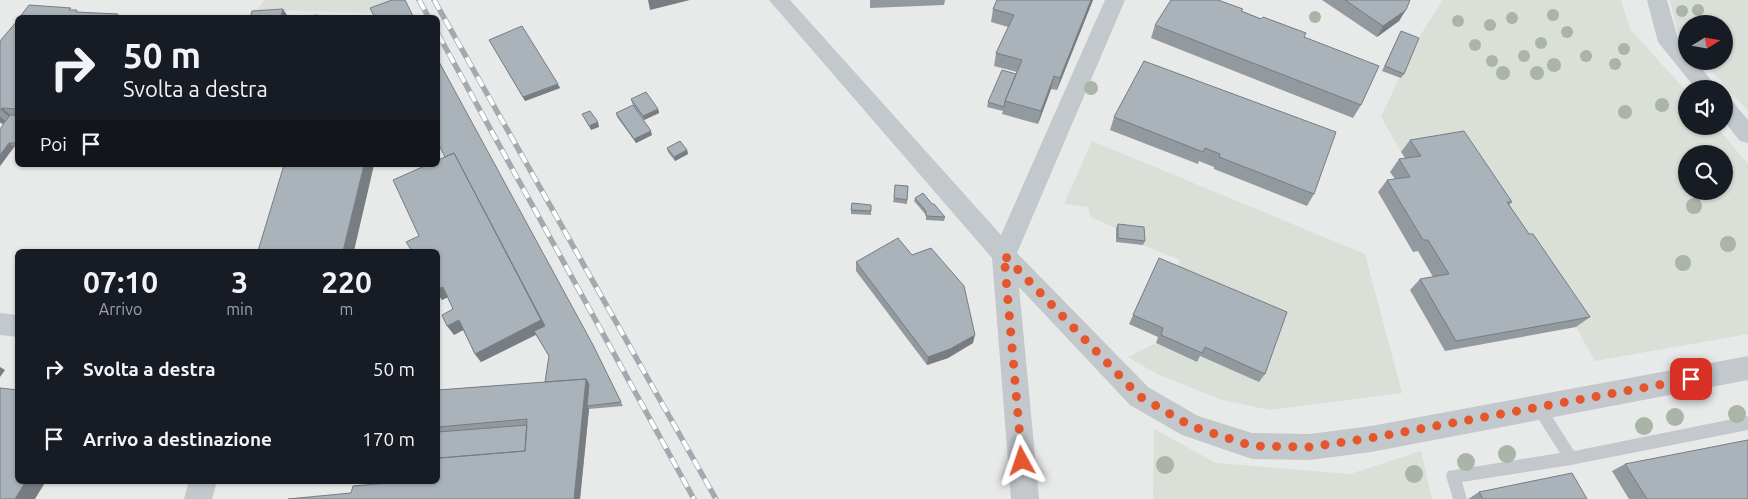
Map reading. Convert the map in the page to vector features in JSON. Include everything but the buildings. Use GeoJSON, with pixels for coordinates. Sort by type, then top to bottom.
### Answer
{"type":"FeatureCollection","features":[{"type":"Feature","properties":{"kind":"street"},"geometry":{"type":"LineString","coordinates":[[779,0],[1004,255],[1139,396],[1191,426],[1252,446],[1310,447],[1539,409],[1748,368]]}},
{"type":"Feature","properties":{"kind":"street"},"geometry":{"type":"LineString","coordinates":[[1026,499],[1004,255],[1116,0]]}},
{"type":"Feature","properties":{"kind":"street"},"geometry":{"type":"LineString","coordinates":[[1657,0],[1668,42],[1700,80]]}},
{"type":"Feature","properties":{"kind":"street"},"geometry":{"type":"LineString","coordinates":[[1733,118],[1748,135]]}},
{"type":"Feature","properties":{"kind":"street"},"geometry":{"type":"LineString","coordinates":[[0,324],[15,326]]}},
{"type":"Feature","properties":{"kind":"street"},"geometry":{"type":"LineString","coordinates":[[198,499],[201,484]]}},
{"type":"Feature","properties":{"kind":"lane"},"geometry":{"type":"LineString","coordinates":[[1539,409],[1571,458]]}},
{"type":"Feature","properties":{"kind":"lane"},"geometry":{"type":"LineString","coordinates":[[1460,499],[1453,476],[1571,458],[1748,423]]}},
{"type":"Feature","properties":{"kind":"shaded area"},"geometry":{"type":"Polygon","coordinates":[[[0,0],[1748,0],[1748,499],[0,499],[0,0]]]}},
{"type":"Feature","properties":{"kind":"shaded area"},"geometry":{"type":"Polygon","coordinates":[[[264,0],[405,0],[373,13],[257,10],[264,0]]]}},
{"type":"Feature","properties":{"kind":"shaded area"},"geometry":{"type":"Polygon","coordinates":[[[1443,0],[1621,0],[1630,29],[1678,82],[1678,135],[1724,135],[1732,145],[1678,145],[1678,200],[1733,200],[1733,146],[1748,164],[1748,334],[1595,361],[1576,327],[1454,144],[1401,152],[1381,117],[1416,42],[1443,0]]]}},
{"type":"Feature","properties":{"kind":"shaded area"},"geometry":{"type":"Polygon","coordinates":[[[1670,0],[1748,0],[1748,111],[1733,94],[1733,80],[1720,80],[1711,70],[1733,70],[1733,15],[1678,15],[1678,34],[1670,0]]]}},
{"type":"Feature","properties":{"kind":"shaded area"},"geometry":{"type":"Polygon","coordinates":[[[1092,141],[1365,254],[1402,393],[1270,410],[1222,400],[1157,374],[1128,357],[1156,343],[1196,362],[1199,356],[1259,382],[1174,276],[1180,260],[1143,245],[1143,231],[1116,228],[1090,217],[1088,207],[1064,204],[1092,141]]]}},
{"type":"Feature","properties":{"kind":"shaded area"},"geometry":{"type":"Polygon","coordinates":[[[1154,429],[1216,463],[1350,474],[1421,451],[1432,499],[1153,499],[1154,429]]]}},
{"type":"Feature","properties":{"kind":"railway"},"geometry":{"type":"LineString","coordinates":[[419,0],[427,15]]}},
{"type":"Feature","properties":{"kind":"railway"},"geometry":{"type":"LineString","coordinates":[[434,0],[716,499]]}},
{"type":"Feature","properties":{"kind":"railway"},"geometry":{"type":"LineString","coordinates":[[440,38],[694,499]]}},
{"type":"Feature","properties":{"kind":"route"},"geometry":{"type":"LineString","coordinates":[[1022,461],[1004,255],[1139,396],[1191,426],[1252,446],[1310,447],[1371,438],[1539,409],[1691,379]]}}]}
